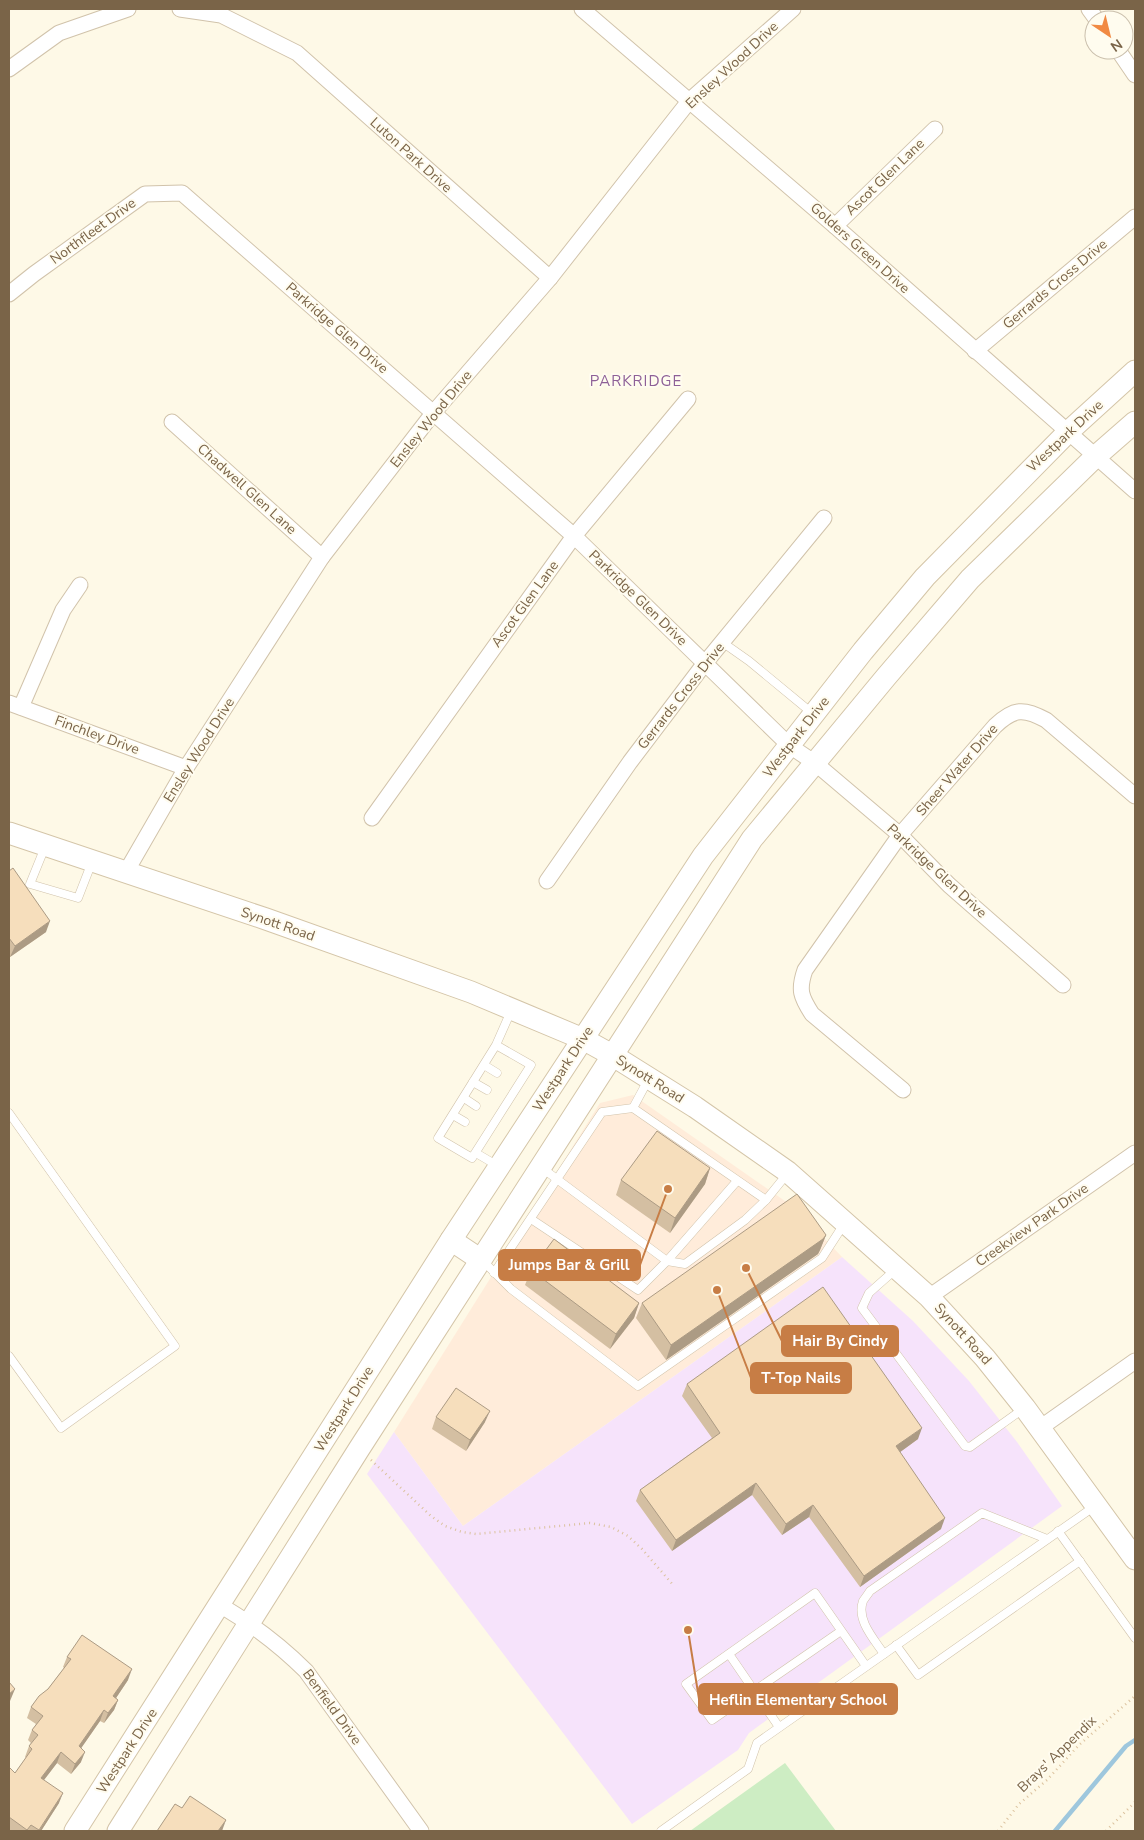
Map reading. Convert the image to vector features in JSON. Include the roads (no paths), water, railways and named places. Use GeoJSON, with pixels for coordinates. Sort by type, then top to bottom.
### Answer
{"type":"FeatureCollection","features":[{"type":"Feature","properties":{"kind":"main road","name":"Westpark Drive"},"geometry":{"type":"LineString","coordinates":[[75,1831],[450,1240],[703,856],[863,651],[925,577],[1068,432],[1135,371]]}},
{"type":"Feature","properties":{"kind":"main road"},"geometry":{"type":"LineString","coordinates":[[118,1831],[251,1623],[359,1449],[488,1266],[549,1173],[612,1055],[752,839],[970,579],[1095,457],[1135,422]]}},
{"type":"Feature","properties":{"kind":"main road","name":"Synott Road"},"geometry":{"type":"LineString","coordinates":[[9,833],[471,992],[582,1039],[612,1055],[696,1107],[788,1172],[929,1297],[985,1358],[1025,1408],[1135,1559]]}},
{"type":"Feature","properties":{"kind":"main road"},"geometry":{"type":"LineString","coordinates":[[450,1240],[488,1266]]}},
{"type":"Feature","properties":{"kind":"street"},"geometry":{"type":"LineString","coordinates":[[9,69],[59,33],[128,9]]}},
{"type":"Feature","properties":{"kind":"street","name":"Luton Park Drive"},"geometry":{"type":"LineString","coordinates":[[180,9],[221,15],[297,53],[550,278]]}},
{"type":"Feature","properties":{"kind":"street","name":"Golders Green Drive"},"geometry":{"type":"LineString","coordinates":[[582,9],[835,226],[1135,491]]}},
{"type":"Feature","properties":{"kind":"street","name":"Ensley Wood Drive"},"geometry":{"type":"LineString","coordinates":[[126,872],[186,768],[322,557],[434,412],[550,278],[690,100],[793,9]]}},
{"type":"Feature","properties":{"kind":"street"},"geometry":{"type":"LineString","coordinates":[[1125,60],[1135,75]]}},
{"type":"Feature","properties":{"kind":"street","name":"Ascot Glen Lane"},"geometry":{"type":"LineString","coordinates":[[835,226],[935,129]]}},
{"type":"Feature","properties":{"kind":"street","name":"Northfleet Drive"},"geometry":{"type":"LineString","coordinates":[[9,294],[145,194],[182,194],[208,216]]}},
{"type":"Feature","properties":{"kind":"street","name":"Parkridge Glen Drive"},"geometry":{"type":"LineString","coordinates":[[208,216],[574,536],[790,746],[815,763],[900,835],[949,885],[1063,985]]}},
{"type":"Feature","properties":{"kind":"street","name":"Gerrards Cross Drive"},"geometry":{"type":"LineString","coordinates":[[976,351],[1135,217]]}},
{"type":"Feature","properties":{"kind":"street","name":"Ascot Glen Lane"},"geometry":{"type":"LineString","coordinates":[[372,818],[574,536],[688,399]]}},
{"type":"Feature","properties":{"kind":"street","name":"Chadwell Glen Lane"},"geometry":{"type":"LineString","coordinates":[[172,422],[322,557]]}},
{"type":"Feature","properties":{"kind":"street","name":"Gerrards Cross Drive"},"geometry":{"type":"LineString","coordinates":[[547,881],[630,762],[705,663],[824,518]]}},
{"type":"Feature","properties":{"kind":"street"},"geometry":{"type":"LineString","coordinates":[[15,705],[63,610],[80,585]]}},
{"type":"Feature","properties":{"kind":"street","name":"Finchley Drive"},"geometry":{"type":"LineString","coordinates":[[15,705],[186,768]]}},
{"type":"Feature","properties":{"kind":"street","name":"Sheer Water Drive"},"geometry":{"type":"LineString","coordinates":[[903,1090],[812,1014],[804,1002],[799,985],[804,970],[900,835],[995,726],[1006,715],[1019,711],[1032,712],[1046,720],[1135,796]]}},
{"type":"Feature","properties":{"kind":"street","name":"Creekview Park Drive"},"geometry":{"type":"LineString","coordinates":[[929,1297],[1135,1153]]}},
{"type":"Feature","properties":{"kind":"street"},"geometry":{"type":"LineString","coordinates":[[1040,1428],[1135,1361]]}},
{"type":"Feature","properties":{"kind":"street","name":"Benfield Drive"},"geometry":{"type":"LineString","coordinates":[[220,1605],[251,1623],[285,1650],[306,1671],[421,1831]]}},
{"type":"Feature","properties":{"kind":"lane"},"geometry":{"type":"LineString","coordinates":[[722,642],[749,661],[814,715]]}},
{"type":"Feature","properties":{"kind":"lane"},"geometry":{"type":"LineString","coordinates":[[46,845],[30,884],[78,898],[92,862]]}},
{"type":"Feature","properties":{"kind":"lane"},"geometry":{"type":"LineString","coordinates":[[496,1046],[531,1065],[514,1084],[504,1100],[497,1119],[483,1134],[476,1153],[472,1158],[438,1138],[496,1046],[511,1009]]}},
{"type":"Feature","properties":{"kind":"lane"},"geometry":{"type":"LineString","coordinates":[[484,1065],[497,1073]]}},
{"type":"Feature","properties":{"kind":"lane"},"geometry":{"type":"LineString","coordinates":[[633,1108],[649,1078]]}},
{"type":"Feature","properties":{"kind":"lane"},"geometry":{"type":"LineString","coordinates":[[473,1082],[487,1090]]}},
{"type":"Feature","properties":{"kind":"lane"},"geometry":{"type":"LineString","coordinates":[[464,1098],[476,1106]]}},
{"type":"Feature","properties":{"kind":"lane"},"geometry":{"type":"LineString","coordinates":[[766,1200],[633,1108],[602,1112],[549,1173],[530,1219],[488,1266],[511,1289],[638,1386],[822,1258],[846,1222]]}},
{"type":"Feature","properties":{"kind":"lane"},"geometry":{"type":"LineString","coordinates":[[9,1112],[175,1346],[60,1428],[9,1356]]}},
{"type":"Feature","properties":{"kind":"lane"},"geometry":{"type":"LineString","coordinates":[[489,1114],[497,1119]]}},
{"type":"Feature","properties":{"kind":"lane"},"geometry":{"type":"LineString","coordinates":[[453,1115],[465,1122]]}},
{"type":"Feature","properties":{"kind":"lane"},"geometry":{"type":"LineString","coordinates":[[476,1153],[499,1166]]}},
{"type":"Feature","properties":{"kind":"lane"},"geometry":{"type":"LineString","coordinates":[[549,1173],[667,1261],[685,1264],[745,1220],[766,1200],[788,1172]]}},
{"type":"Feature","properties":{"kind":"lane"},"geometry":{"type":"LineString","coordinates":[[530,1219],[638,1290],[667,1261],[737,1181]]}},
{"type":"Feature","properties":{"kind":"lane"},"geometry":{"type":"LineString","coordinates":[[897,1268],[869,1293],[862,1308],[965,1446],[970,1447],[1025,1408]]}},
{"type":"Feature","properties":{"kind":"lane"},"geometry":{"type":"LineString","coordinates":[[661,1831],[748,1769],[757,1743],[778,1727],[1096,1505]]}},
{"type":"Feature","properties":{"kind":"lane"},"geometry":{"type":"LineString","coordinates":[[884,1654],[866,1627],[862,1613],[863,1601],[870,1591],[878,1585],[982,1513],[1046,1539]]}},
{"type":"Feature","properties":{"kind":"lane"},"geometry":{"type":"LineString","coordinates":[[1058,1531],[1135,1638]]}},
{"type":"Feature","properties":{"kind":"lane"},"geometry":{"type":"LineString","coordinates":[[896,1644],[918,1675],[1080,1561]]}},
{"type":"Feature","properties":{"kind":"lane"},"geometry":{"type":"LineString","coordinates":[[841,1631],[712,1720],[686,1684],[816,1593],[866,1666]]}},
{"type":"Feature","properties":{"kind":"lane"},"geometry":{"type":"LineString","coordinates":[[729,1654],[778,1727]]}},
{"type":"Feature","properties":{"kind":"waterway"},"geometry":{"type":"LineString","coordinates":[[1055,1831],[1126,1746],[1135,1740]]}},
{"type":"Feature","properties":{"kind":"place","name":"Jumps Bar & Grill"},"geometry":{"type":"Point","coordinates":[668,1189]}},
{"type":"Feature","properties":{"kind":"place","name":"Hair By Cindy"},"geometry":{"type":"Point","coordinates":[746,1268]}},
{"type":"Feature","properties":{"kind":"place","name":"T-Top Nails"},"geometry":{"type":"Point","coordinates":[717,1290]}},
{"type":"Feature","properties":{"kind":"place","name":"Heflin Elementary School"},"geometry":{"type":"Point","coordinates":[688,1630]}},
{"type":"Feature","properties":{"kind":"district","name":"PARKRIDGE"},"geometry":{"type":"Point","coordinates":[636,381]}}]}
